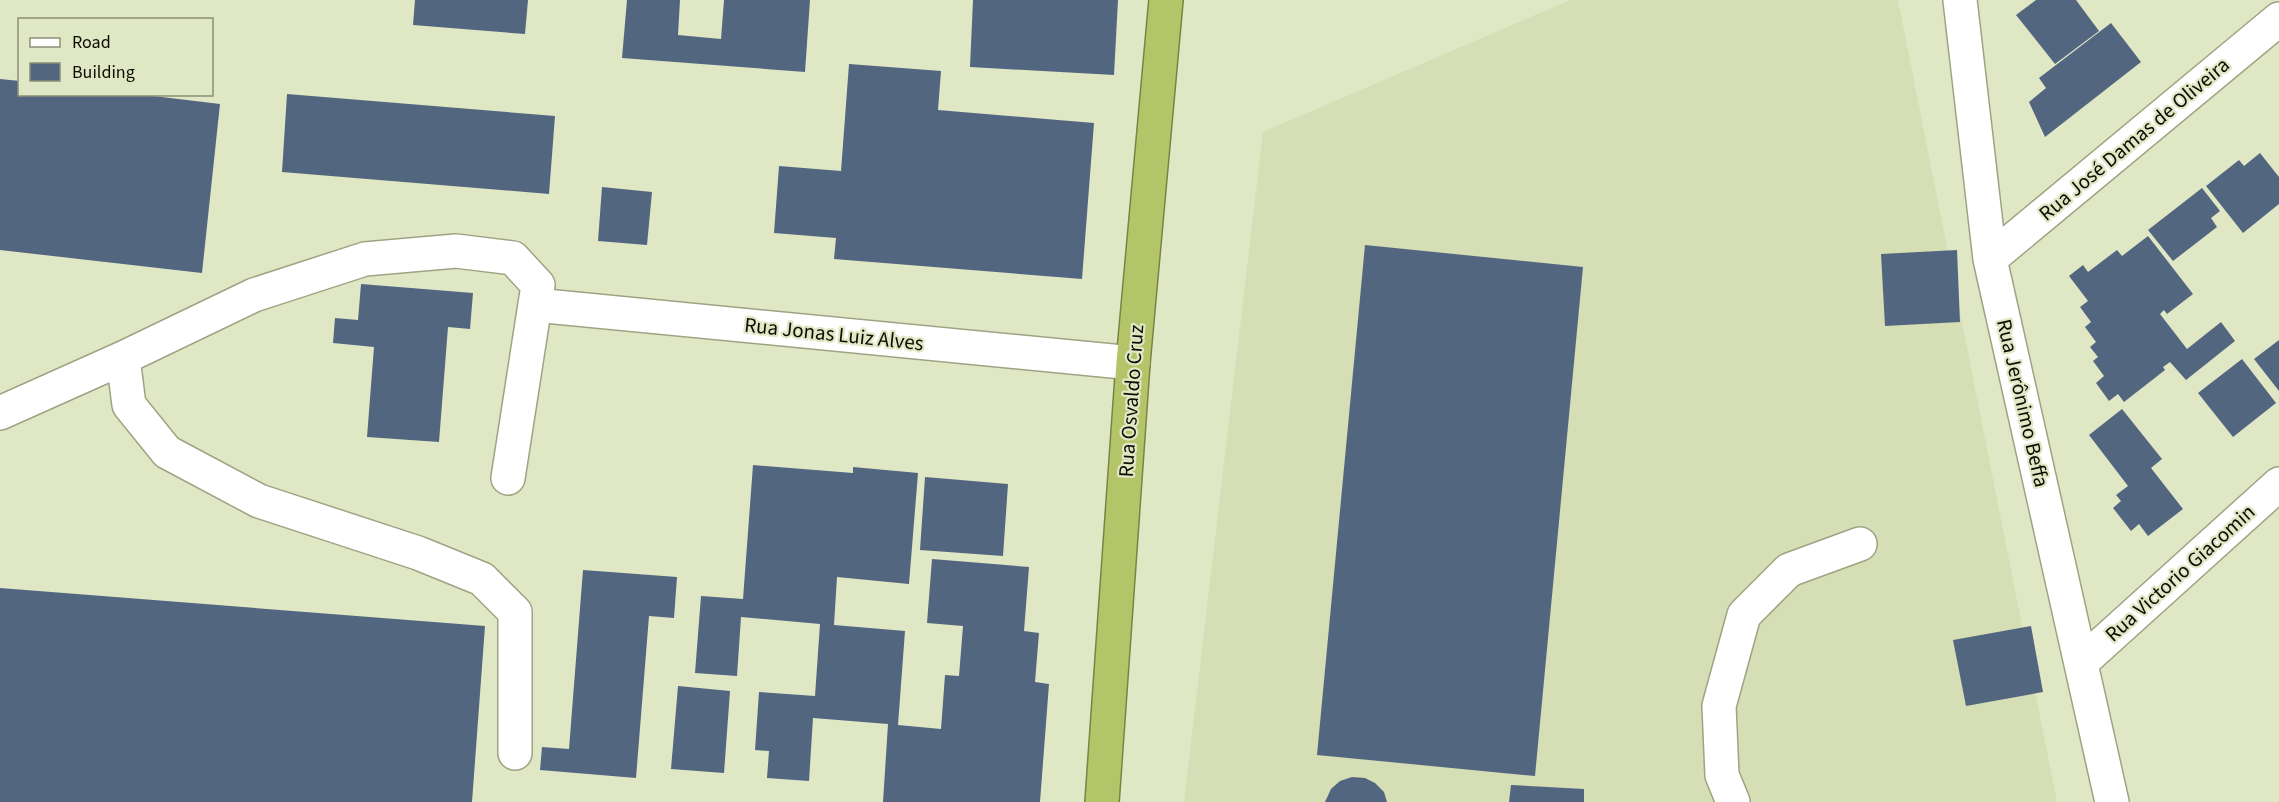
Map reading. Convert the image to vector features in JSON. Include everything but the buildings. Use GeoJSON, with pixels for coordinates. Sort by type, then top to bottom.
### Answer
{"type":"FeatureCollection","features":[{"type":"Feature","properties":{"kind":"highway","name":"Rua Osvaldo Cruz"},"geometry":{"type":"LineString","coordinates":[[1102,802],[1133,363],[1166,0]]}},
{"type":"Feature","properties":{"kind":"street","name":"Rua Jerônimo Beffa"},"geometry":{"type":"LineString","coordinates":[[1959,0],[1990,259],[2112,802]]}},
{"type":"Feature","properties":{"kind":"street","name":"Rua José Damas de Oliveira"},"geometry":{"type":"LineString","coordinates":[[1990,259],[2279,19]]}},
{"type":"Feature","properties":{"kind":"street"},"geometry":{"type":"LineString","coordinates":[[0,413],[123,358],[254,295],[365,259],[456,252],[513,258],[538,285],[508,478]]}},
{"type":"Feature","properties":{"kind":"street","name":"Rua Jonas Luiz Alves"},"geometry":{"type":"LineString","coordinates":[[535,305],[1133,363]]}},
{"type":"Feature","properties":{"kind":"street"},"geometry":{"type":"LineString","coordinates":[[123,358],[129,405],[167,452],[259,501],[418,552],[482,579],[515,612],[515,753]]}},
{"type":"Feature","properties":{"kind":"street","name":"Rua Victorio Giacomin"},"geometry":{"type":"LineString","coordinates":[[2082,662],[2279,484]]}},
{"type":"Feature","properties":{"kind":"street"},"geometry":{"type":"LineString","coordinates":[[1733,802],[1722,775],[1719,706],[1744,615],[1789,570],[1860,543]]}},
{"type":"Feature","properties":{"kind":"shaded area"},"geometry":{"type":"Polygon","coordinates":[[[1570,0],[1898,0],[2057,802],[1184,802],[1263,132],[1570,0]]]}}]}
